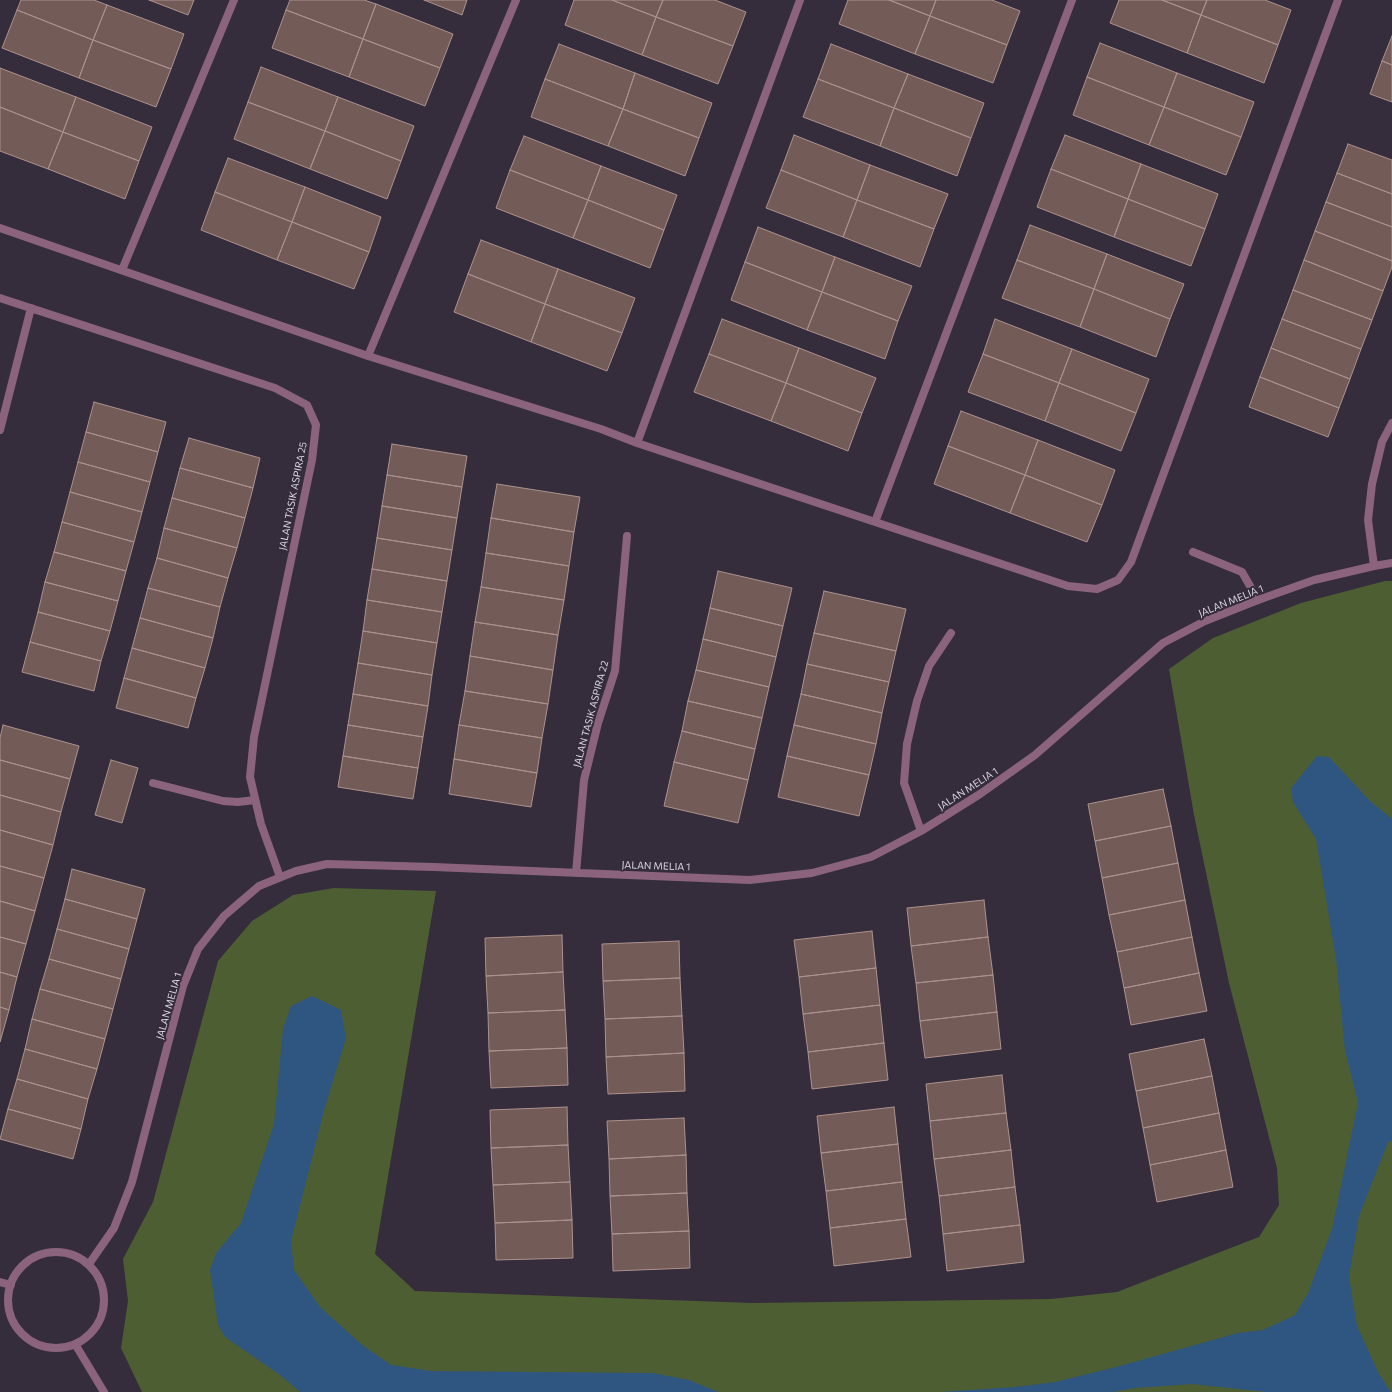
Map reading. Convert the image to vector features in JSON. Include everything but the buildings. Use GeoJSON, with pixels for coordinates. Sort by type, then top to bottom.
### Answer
{"type":"FeatureCollection","features":[{"type":"Feature","properties":{"kind":"street"},"geometry":{"type":"LineString","coordinates":[[122,270],[234,0]]}},
{"type":"Feature","properties":{"kind":"street"},"geometry":{"type":"LineString","coordinates":[[368,356],[516,0]]}},
{"type":"Feature","properties":{"kind":"street"},"geometry":{"type":"LineString","coordinates":[[637,443],[800,0]]}},
{"type":"Feature","properties":{"kind":"street"},"geometry":{"type":"LineString","coordinates":[[875,522],[1072,0]]}},
{"type":"Feature","properties":{"kind":"street"},"geometry":{"type":"LineString","coordinates":[[0,228],[368,356],[601,429],[637,443],[1068,586],[1097,589],[1118,580],[1130,562],[1338,0]]}},
{"type":"Feature","properties":{"kind":"street","name":"JALAN TASIK ASPIRA 25"},"geometry":{"type":"LineString","coordinates":[[0,298],[276,388],[308,405],[316,425],[312,460],[254,737],[250,777],[261,824],[280,877]]}},
{"type":"Feature","properties":{"kind":"street"},"geometry":{"type":"LineString","coordinates":[[0,430],[31,308]]}},
{"type":"Feature","properties":{"kind":"street"},"geometry":{"type":"LineString","coordinates":[[1374,566],[1368,520],[1372,484],[1382,442],[1392,423]]}},
{"type":"Feature","properties":{"kind":"street","name":"JALAN TASIK ASPIRA 22"},"geometry":{"type":"LineString","coordinates":[[576,873],[584,780],[598,724],[615,671],[627,536]]}},
{"type":"Feature","properties":{"kind":"street"},"geometry":{"type":"LineString","coordinates":[[1194,552],[1242,572],[1258,600]]}},
{"type":"Feature","properties":{"kind":"street","name":"JALAN MELIA 1"},"geometry":{"type":"LineString","coordinates":[[89,1264],[114,1228],[132,1182],[183,986],[198,949],[224,916],[259,886],[296,871],[327,864],[750,880],[812,872],[871,856],[921,831],[980,794],[1035,755],[1164,643],[1204,621],[1314,580],[1392,563]]}},
{"type":"Feature","properties":{"kind":"street"},"geometry":{"type":"LineString","coordinates":[[921,831],[904,783],[907,744],[917,701],[929,666],[951,633]]}},
{"type":"Feature","properties":{"kind":"street"},"geometry":{"type":"LineString","coordinates":[[153,783],[223,801],[238,802],[255,800]]}},
{"type":"Feature","properties":{"kind":"street"},"geometry":{"type":"LineString","coordinates":[[60,1251],[76,1256],[89,1264],[99,1277],[103,1292],[103,1308],[98,1323],[89,1335],[75,1344],[60,1348],[45,1346],[31,1340],[19,1330],[11,1316],[8,1301],[10,1286],[18,1271],[29,1259],[44,1253],[60,1251]]}},
{"type":"Feature","properties":{"kind":"street"},"geometry":{"type":"LineString","coordinates":[[0,1282],[10,1286]]}},
{"type":"Feature","properties":{"kind":"street"},"geometry":{"type":"LineString","coordinates":[[75,1344],[104,1392]]}},
{"type":"Feature","properties":{"kind":"green space"},"geometry":{"type":"Polygon","coordinates":[[[1385,581],[1392,581],[1392,1392],[142,1392],[121,1348],[128,1301],[123,1259],[153,1202],[218,961],[252,921],[293,895],[334,888],[436,891],[375,1254],[415,1291],[752,1303],[1051,1299],[1117,1292],[1259,1237],[1279,1205],[1277,1168],[1229,983],[1194,815],[1169,669],[1213,638],[1301,603],[1385,581]]]}},
{"type":"Feature","properties":{"kind":"water"},"geometry":{"type":"Polygon","coordinates":[[[1317,756],[1329,757],[1370,801],[1392,819],[1392,1141],[1388,1142],[1359,1216],[1349,1277],[1357,1326],[1379,1374],[1391,1392],[1266,1392],[1192,1384],[1135,1388],[1113,1392],[941,1392],[1015,1387],[1055,1382],[1116,1367],[1238,1333],[1263,1330],[1295,1315],[1308,1293],[1332,1229],[1358,1103],[1345,1051],[1336,959],[1316,839],[1293,802],[1291,788],[1317,756]]]}},
{"type":"Feature","properties":{"kind":"water"},"geometry":{"type":"Polygon","coordinates":[[[312,996],[341,1010],[346,1038],[325,1107],[291,1241],[294,1270],[320,1307],[362,1345],[391,1365],[431,1371],[652,1373],[689,1380],[718,1392],[300,1392],[280,1375],[225,1337],[218,1325],[210,1270],[216,1253],[241,1223],[274,1124],[283,1029],[291,1006],[312,996]]]}}]}
